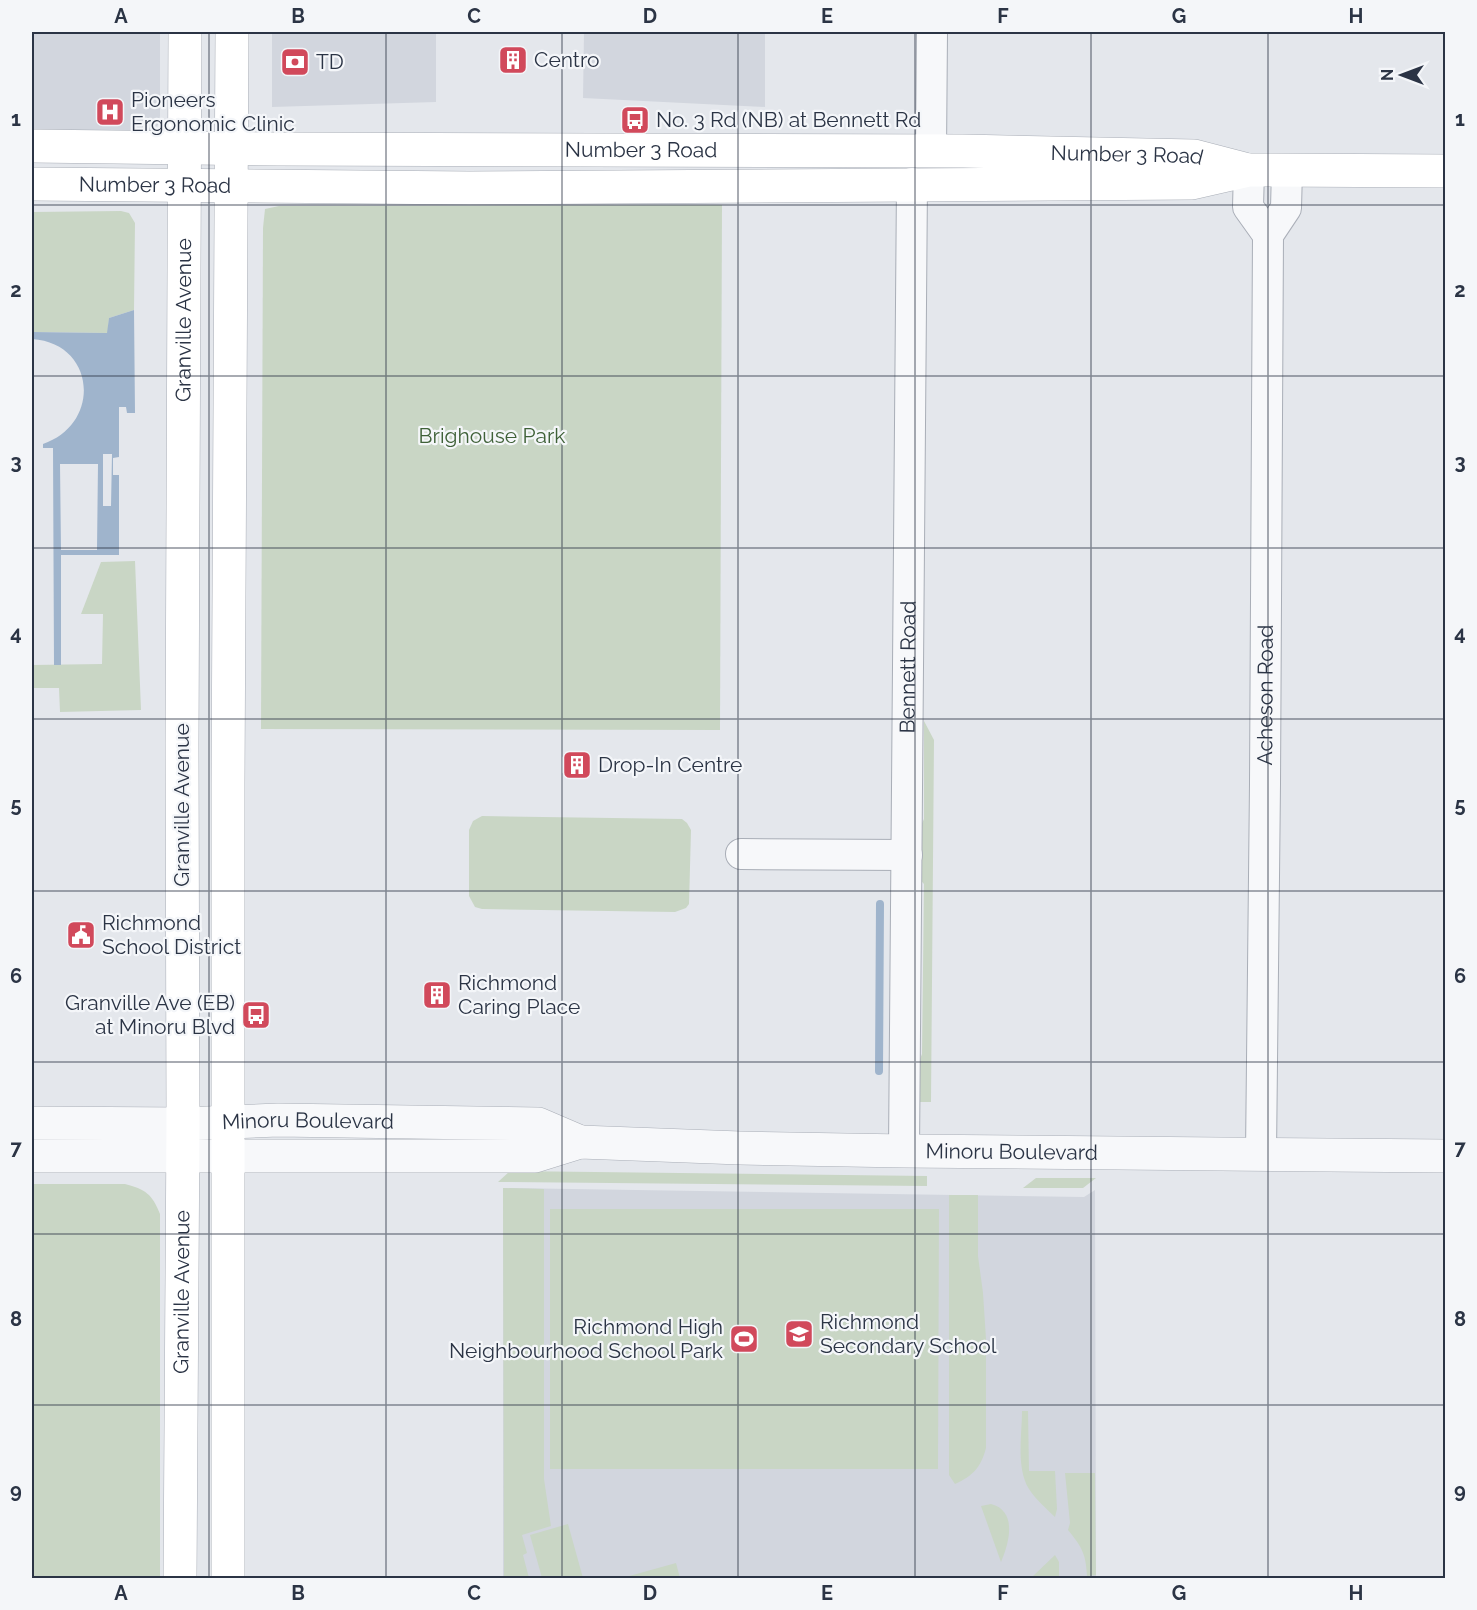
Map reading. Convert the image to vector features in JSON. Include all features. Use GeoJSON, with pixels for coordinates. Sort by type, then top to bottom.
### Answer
{"type":"FeatureCollection","features":[{"type":"Feature","properties":{"kind":"main road","name":"Granville Avenue"},"geometry":{"type":"LineString","coordinates":[[180,1578],[185,32]]}},
{"type":"Feature","properties":{"kind":"main road"},"geometry":{"type":"LineString","coordinates":[[228,1578],[228,783],[232,32]]}},
{"type":"Feature","properties":{"kind":"main road","name":"Number 3 Road"},"geometry":{"type":"LineString","coordinates":[[32,146],[185,149],[931,151],[1194,156],[1248,170]]}},
{"type":"Feature","properties":{"kind":"main road"},"geometry":{"type":"LineString","coordinates":[[902,183],[931,151]]}},
{"type":"Feature","properties":{"kind":"main road","name":"Number 3 Road"},"geometry":{"type":"LineString","coordinates":[[32,184],[469,188],[902,183],[1192,183],[1248,170],[1446,171]]}},
{"type":"Feature","properties":{"kind":"street"},"geometry":{"type":"LineString","coordinates":[[931,151],[932,32]]}},
{"type":"Feature","properties":{"kind":"street"},"geometry":{"type":"LineString","coordinates":[[1248,170],[1248,207],[1268,235],[1286,208],[1287,170]]}},
{"type":"Feature","properties":{"kind":"street","name":"Bennett Road"},"geometry":{"type":"LineString","coordinates":[[902,183],[908,855],[904,1151]]}},
{"type":"Feature","properties":{"kind":"street","name":"Acheson Road"},"geometry":{"type":"LineString","coordinates":[[1261,1154],[1268,235]]}},
{"type":"Feature","properties":{"kind":"street"},"geometry":{"type":"LineString","coordinates":[[741,854],[908,855]]}},
{"type":"Feature","properties":{"kind":"street","name":"Minoru Boulevard"},"geometry":{"type":"LineString","coordinates":[[32,1123],[183,1124],[289,1120],[538,1124],[580,1142]]}},
{"type":"Feature","properties":{"kind":"street","name":"Minoru Boulevard"},"geometry":{"type":"LineString","coordinates":[[32,1156],[535,1156],[580,1142],[904,1151],[1446,1156]]}},
{"type":"Feature","properties":{"kind":"shaded area"},"geometry":{"type":"Polygon","coordinates":[[[32,32],[160,32],[160,116],[158,125],[143,133],[32,132],[32,32]]]}},
{"type":"Feature","properties":{"kind":"shaded area"},"geometry":{"type":"Polygon","coordinates":[[[272,32],[436,32],[436,102],[272,107],[272,32]]]}},
{"type":"Feature","properties":{"kind":"shaded area"},"geometry":{"type":"Polygon","coordinates":[[[584,32],[765,32],[765,107],[583,98],[584,32]]]}},
{"type":"Feature","properties":{"kind":"shaded area","name":"Richmond Secondary School"},"geometry":{"type":"Polygon","coordinates":[[[503,1188],[1084,1197],[1095,1190],[1096,1578],[503,1578],[503,1188]]]}},
{"type":"Feature","properties":{"kind":"green space","name":"Brighouse Park"},"geometry":{"type":"Polygon","coordinates":[[[722,205],[720,730],[261,729],[263,228],[265,209],[279,206],[722,205]]]}},
{"type":"Feature","properties":{"kind":"green space"},"geometry":{"type":"Polygon","coordinates":[[[121,211],[129,213],[135,223],[134,310],[109,318],[108,333],[32,332],[32,212],[121,211]]]}},
{"type":"Feature","properties":{"kind":"green space"},"geometry":{"type":"Polygon","coordinates":[[[135,561],[141,710],[60,712],[59,688],[33,688],[32,711],[32,665],[102,664],[103,614],[81,614],[101,562],[135,561]]]}},
{"type":"Feature","properties":{"kind":"green space"},"geometry":{"type":"Polygon","coordinates":[[[924,721],[934,740],[931,1102],[914,1102],[915,1072],[922,1054],[924,884],[915,874],[915,839],[924,819],[924,721]]]}},
{"type":"Feature","properties":{"kind":"green space"},"geometry":{"type":"Polygon","coordinates":[[[482,816],[682,819],[691,830],[689,904],[686,908],[675,912],[482,909],[475,907],[469,896],[469,830],[473,821],[482,816]]]}},
{"type":"Feature","properties":{"kind":"green space"},"geometry":{"type":"Polygon","coordinates":[[[510,1171],[927,1176],[927,1186],[498,1182],[510,1171]]]}},
{"type":"Feature","properties":{"kind":"green space"},"geometry":{"type":"Polygon","coordinates":[[[1036,1178],[1096,1178],[1083,1188],[1023,1188],[1036,1178]]]}},
{"type":"Feature","properties":{"kind":"green space"},"geometry":{"type":"Polygon","coordinates":[[[32,1184],[125,1184],[147,1193],[160,1214],[160,1578],[32,1578],[32,1184]]]}},
{"type":"Feature","properties":{"kind":"green space"},"geometry":{"type":"Polygon","coordinates":[[[503,1188],[544,1189],[544,1479],[551,1526],[522,1535],[527,1553],[523,1555],[529,1578],[504,1578],[503,1188]]]}},
{"type":"Feature","properties":{"kind":"green space"},"geometry":{"type":"Polygon","coordinates":[[[949,1195],[978,1195],[978,1256],[986,1339],[986,1448],[982,1461],[975,1470],[967,1478],[955,1484],[949,1475],[949,1195]]]}},
{"type":"Feature","properties":{"kind":"green space","name":"Richmond High Neighbourhood School Park"},"geometry":{"type":"Polygon","coordinates":[[[550,1209],[939,1209],[938,1469],[550,1469],[550,1209]]]}},
{"type":"Feature","properties":{"kind":"green space"},"geometry":{"type":"Polygon","coordinates":[[[1022,1411],[1028,1411],[1029,1471],[1055,1471],[1057,1509],[1055,1517],[1035,1497],[1025,1481],[1021,1461],[1022,1411]]]}},
{"type":"Feature","properties":{"kind":"green space"},"geometry":{"type":"Polygon","coordinates":[[[1065,1473],[1095,1473],[1096,1575],[1087,1576],[1082,1551],[1068,1530],[1070,1523],[1065,1473]]]}},
{"type":"Feature","properties":{"kind":"green space"},"geometry":{"type":"Polygon","coordinates":[[[991,1504],[1000,1508],[1008,1520],[1007,1546],[1001,1562],[981,1506],[991,1504]]]}},
{"type":"Feature","properties":{"kind":"green space"},"geometry":{"type":"Polygon","coordinates":[[[568,1524],[583,1578],[542,1578],[530,1535],[568,1524]]]}},
{"type":"Feature","properties":{"kind":"green space"},"geometry":{"type":"Polygon","coordinates":[[[1055,1555],[1059,1562],[1059,1578],[1031,1578],[1055,1555]]]}},
{"type":"Feature","properties":{"kind":"green space"},"geometry":{"type":"Polygon","coordinates":[[[676,1563],[680,1578],[622,1578],[676,1563]]]}},
{"type":"Feature","properties":{"kind":"water"},"geometry":{"type":"Polygon","coordinates":[[[134,310],[135,413],[127,413],[126,407],[119,407],[119,457],[113,458],[113,475],[119,475],[119,555],[61,555],[61,665],[54,665],[53,448],[43,448],[43,444],[62,434],[75,420],[82,403],[84,386],[79,369],[69,354],[53,344],[32,339],[32,332],[107,333],[109,318],[134,310]],[[103,454],[103,506],[111,506],[112,454],[103,454]],[[60,464],[61,550],[97,550],[98,464],[60,464]]]}},
{"type":"Feature","properties":{"kind":"waterway"},"geometry":{"type":"LineString","coordinates":[[879,1071],[880,904]]}},
{"type":"Feature","properties":{"kind":"place","name":"Centro"},"geometry":{"type":"Point","coordinates":[513,60]}},
{"type":"Feature","properties":{"kind":"place","name":"TD"},"geometry":{"type":"Point","coordinates":[295,62]}},
{"type":"Feature","properties":{"kind":"place","name":"Pioneers Ergonomic Clinic"},"geometry":{"type":"Point","coordinates":[110,112]}},
{"type":"Feature","properties":{"kind":"place","name":"No. 3 Rd (NB) at Bennett Rd"},"geometry":{"type":"Point","coordinates":[635,120]}},
{"type":"Feature","properties":{"kind":"place","name":"Drop-In Centre"},"geometry":{"type":"Point","coordinates":[577,765]}},
{"type":"Feature","properties":{"kind":"place","name":"Richmond School District"},"geometry":{"type":"Point","coordinates":[81,935]}},
{"type":"Feature","properties":{"kind":"place","name":"Richmond Caring Place"},"geometry":{"type":"Point","coordinates":[437,995]}},
{"type":"Feature","properties":{"kind":"place","name":"Granville Ave (EB) at Minoru Blvd"},"geometry":{"type":"Point","coordinates":[256,1015]}},
{"type":"Feature","properties":{"kind":"place","name":"Richmond Secondary School"},"geometry":{"type":"Point","coordinates":[799,1334]}},
{"type":"Feature","properties":{"kind":"place","name":"Richmond High Neighbourhood School Park"},"geometry":{"type":"Point","coordinates":[744,1339]}}]}
